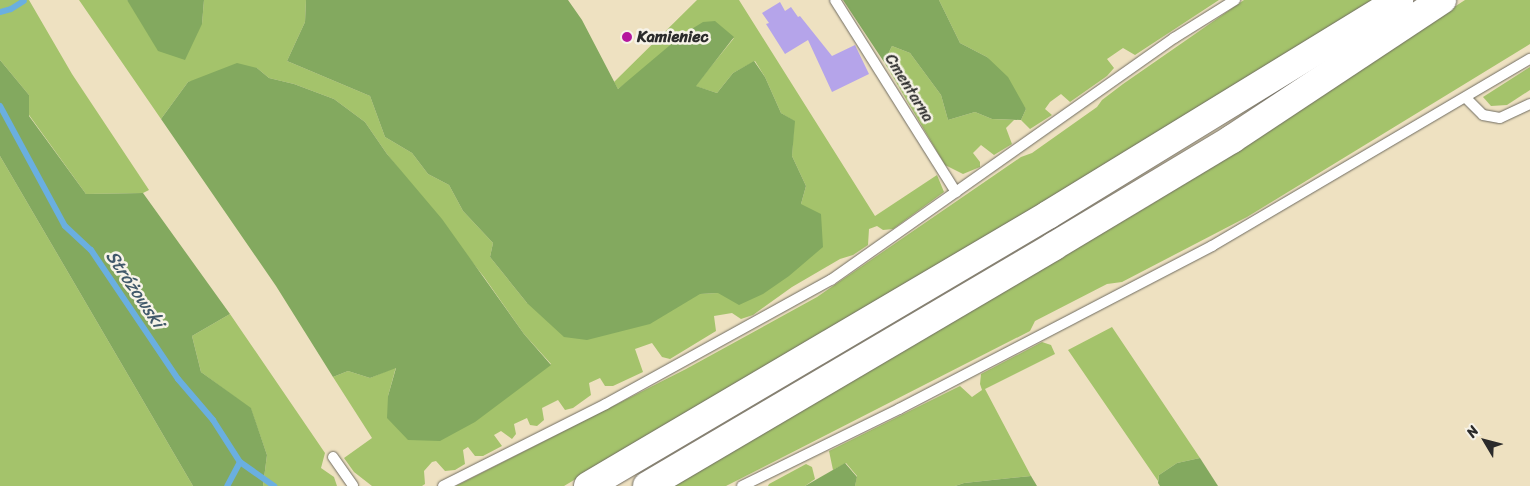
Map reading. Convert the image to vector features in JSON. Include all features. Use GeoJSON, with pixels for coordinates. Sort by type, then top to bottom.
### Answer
{"type":"FeatureCollection","features":[{"type":"Feature","properties":{"kind":"main road"},"geometry":{"type":"LineString","coordinates":[[588,486],[1056,211],[1399,0]]}},
{"type":"Feature","properties":{"kind":"main road"},"geometry":{"type":"LineString","coordinates":[[647,486],[1216,149],[1442,0]]}},
{"type":"Feature","properties":{"kind":"lane","name":"Cmentarna"},"geometry":{"type":"LineString","coordinates":[[835,0],[956,192]]}},
{"type":"Feature","properties":{"kind":"lane"},"geometry":{"type":"LineString","coordinates":[[443,486],[606,404],[831,280],[1174,38],[1235,0]]}},
{"type":"Feature","properties":{"kind":"lane"},"geometry":{"type":"LineString","coordinates":[[742,486],[899,409],[1212,246],[1530,59]]}},
{"type":"Feature","properties":{"kind":"lane"},"geometry":{"type":"LineString","coordinates":[[1466,98],[1482,115],[1500,118],[1530,104]]}},
{"type":"Feature","properties":{"kind":"lane"},"geometry":{"type":"LineString","coordinates":[[333,458],[353,486]]}},
{"type":"Feature","properties":{"kind":"green space"},"geometry":{"type":"Polygon","coordinates":[[[0,0],[29,0],[72,74],[149,190],[143,193],[86,194],[29,115],[29,95],[0,60],[0,0]]]}},
{"type":"Feature","properties":{"kind":"green space"},"geometry":{"type":"Polygon","coordinates":[[[79,0],[127,0],[133,6],[202,24],[204,0],[306,0],[305,22],[287,61],[370,96],[385,137],[412,153],[428,174],[449,185],[463,211],[493,243],[490,257],[527,303],[718,293],[801,204],[806,186],[792,156],[794,121],[781,113],[765,77],[755,61],[733,73],[717,93],[695,86],[734,38],[638,74],[618,89],[614,82],[697,0],[739,0],[875,216],[937,175],[944,192],[893,229],[883,230],[877,226],[869,229],[868,245],[792,287],[753,315],[741,319],[732,313],[714,316],[716,331],[670,359],[662,357],[652,343],[635,349],[643,372],[613,386],[605,386],[600,378],[589,383],[591,395],[573,408],[565,410],[558,400],[542,408],[544,420],[537,426],[530,425],[527,418],[514,424],[516,434],[512,439],[501,431],[494,435],[502,446],[483,456],[475,456],[468,447],[463,450],[465,464],[455,470],[445,471],[436,461],[432,462],[424,471],[425,484],[422,486],[372,486],[354,472],[344,458],[372,438],[333,377],[348,371],[370,378],[396,367],[388,396],[521,386],[551,364],[524,334],[484,277],[387,154],[365,122],[334,99],[294,84],[269,78],[257,68],[188,82],[161,119],[79,0]]]}},
{"type":"Feature","properties":{"kind":"green space"},"geometry":{"type":"Polygon","coordinates":[[[127,0],[204,0],[202,24],[185,60],[158,51],[127,0]]]}},
{"type":"Feature","properties":{"kind":"green space"},"geometry":{"type":"Polygon","coordinates":[[[306,0],[568,0],[582,20],[618,89],[682,35],[703,22],[715,21],[734,37],[696,86],[717,93],[733,73],[754,61],[765,77],[781,113],[795,121],[792,156],[806,186],[801,204],[821,214],[823,247],[789,276],[763,294],[739,305],[718,293],[700,294],[650,324],[587,340],[564,337],[527,303],[490,257],[493,243],[463,211],[449,185],[428,174],[412,153],[385,137],[370,96],[287,61],[305,22],[306,0]]]}},
{"type":"Feature","properties":{"kind":"green space"},"geometry":{"type":"Polygon","coordinates":[[[843,0],[939,0],[960,43],[987,57],[1008,77],[1026,109],[1021,120],[992,119],[975,112],[948,120],[941,95],[910,53],[892,46],[884,62],[843,0]]]}},
{"type":"Feature","properties":{"kind":"green space"},"geometry":{"type":"Polygon","coordinates":[[[939,0],[1219,0],[1135,55],[1123,48],[1107,59],[1114,68],[1107,76],[1070,102],[1061,94],[1050,102],[1045,109],[1052,115],[1030,129],[1021,120],[1026,109],[987,57],[960,43],[939,0]]]}},
{"type":"Feature","properties":{"kind":"green space"},"geometry":{"type":"Polygon","coordinates":[[[1244,0],[1373,0],[1146,141],[564,486],[456,486],[686,369],[817,297],[1021,157],[1032,153],[1097,107],[1102,100],[1123,84],[1244,0]]]}},
{"type":"Feature","properties":{"kind":"green space"},"geometry":{"type":"Polygon","coordinates":[[[1465,0],[1530,0],[1530,44],[1247,217],[1122,282],[1107,284],[1035,321],[1030,331],[726,486],[673,486],[1150,205],[1465,0]]]}},
{"type":"Feature","properties":{"kind":"green space"},"geometry":{"type":"Polygon","coordinates":[[[892,46],[910,53],[941,95],[948,120],[975,112],[992,119],[1014,120],[1006,128],[1012,144],[994,155],[981,145],[973,153],[980,162],[980,167],[963,174],[945,165],[884,62],[892,46]]]}},
{"type":"Feature","properties":{"kind":"green space"},"geometry":{"type":"Polygon","coordinates":[[[0,60],[29,95],[29,116],[86,194],[143,193],[230,314],[192,336],[201,372],[251,408],[267,455],[263,486],[193,486],[0,156],[0,60]]]}},
{"type":"Feature","properties":{"kind":"green space"},"geometry":{"type":"Polygon","coordinates":[[[237,63],[257,68],[269,78],[294,84],[334,99],[365,122],[387,154],[442,219],[524,334],[551,365],[475,422],[440,441],[408,440],[387,418],[388,396],[396,368],[370,378],[348,371],[333,377],[276,286],[161,119],[188,82],[237,63]]]}},
{"type":"Feature","properties":{"kind":"green space"},"geometry":{"type":"Polygon","coordinates":[[[1530,67],[1530,90],[1507,105],[1491,106],[1483,97],[1530,67]]]}},
{"type":"Feature","properties":{"kind":"green space"},"geometry":{"type":"Polygon","coordinates":[[[0,156],[193,486],[0,486],[0,156]]]}},
{"type":"Feature","properties":{"kind":"green space"},"geometry":{"type":"Polygon","coordinates":[[[230,314],[325,453],[321,468],[334,477],[337,486],[263,486],[267,455],[251,409],[201,372],[192,336],[230,314]]]}},
{"type":"Feature","properties":{"kind":"green space"},"geometry":{"type":"Polygon","coordinates":[[[1112,327],[1200,458],[1177,463],[1159,475],[1158,481],[1068,350],[1112,327]]]}},
{"type":"Feature","properties":{"kind":"green space"},"geometry":{"type":"Polygon","coordinates":[[[1042,342],[1051,345],[1055,354],[985,389],[1031,476],[964,483],[955,486],[855,486],[857,476],[846,463],[833,470],[829,451],[960,386],[972,397],[982,390],[980,384],[981,374],[1042,342]]]}},
{"type":"Feature","properties":{"kind":"green space"},"geometry":{"type":"Polygon","coordinates":[[[1200,458],[1218,486],[1160,486],[1158,483],[1159,475],[1177,463],[1200,458]]]}},
{"type":"Feature","properties":{"kind":"green space"},"geometry":{"type":"Polygon","coordinates":[[[845,463],[857,477],[855,486],[805,486],[845,463]]]}},
{"type":"Feature","properties":{"kind":"green space"},"geometry":{"type":"Polygon","coordinates":[[[806,464],[812,467],[815,479],[805,486],[768,486],[769,484],[806,464]]]}},
{"type":"Feature","properties":{"kind":"green space"},"geometry":{"type":"Polygon","coordinates":[[[1031,476],[1037,486],[955,486],[964,483],[1031,476]]]}},
{"type":"Feature","properties":{"kind":"building"},"geometry":{"type":"Polygon","coordinates":[[[780,2],[785,11],[791,7],[798,17],[800,16],[832,56],[855,45],[869,74],[832,92],[808,40],[785,54],[766,24],[769,23],[762,13],[780,2]]]}},
{"type":"Feature","properties":{"kind":"waterway"},"geometry":{"type":"LineString","coordinates":[[0,12],[11,9],[24,1]]}},
{"type":"Feature","properties":{"kind":"waterway","name":"Stróżowski"},"geometry":{"type":"LineString","coordinates":[[0,106],[65,226],[91,250],[178,379],[213,420],[240,462],[227,486]]}},
{"type":"Feature","properties":{"kind":"waterway"},"geometry":{"type":"LineString","coordinates":[[240,462],[274,486]]}},
{"type":"Feature","properties":{"kind":"place","name":"Kamieniec"},"geometry":{"type":"Point","coordinates":[627,37]}}]}
